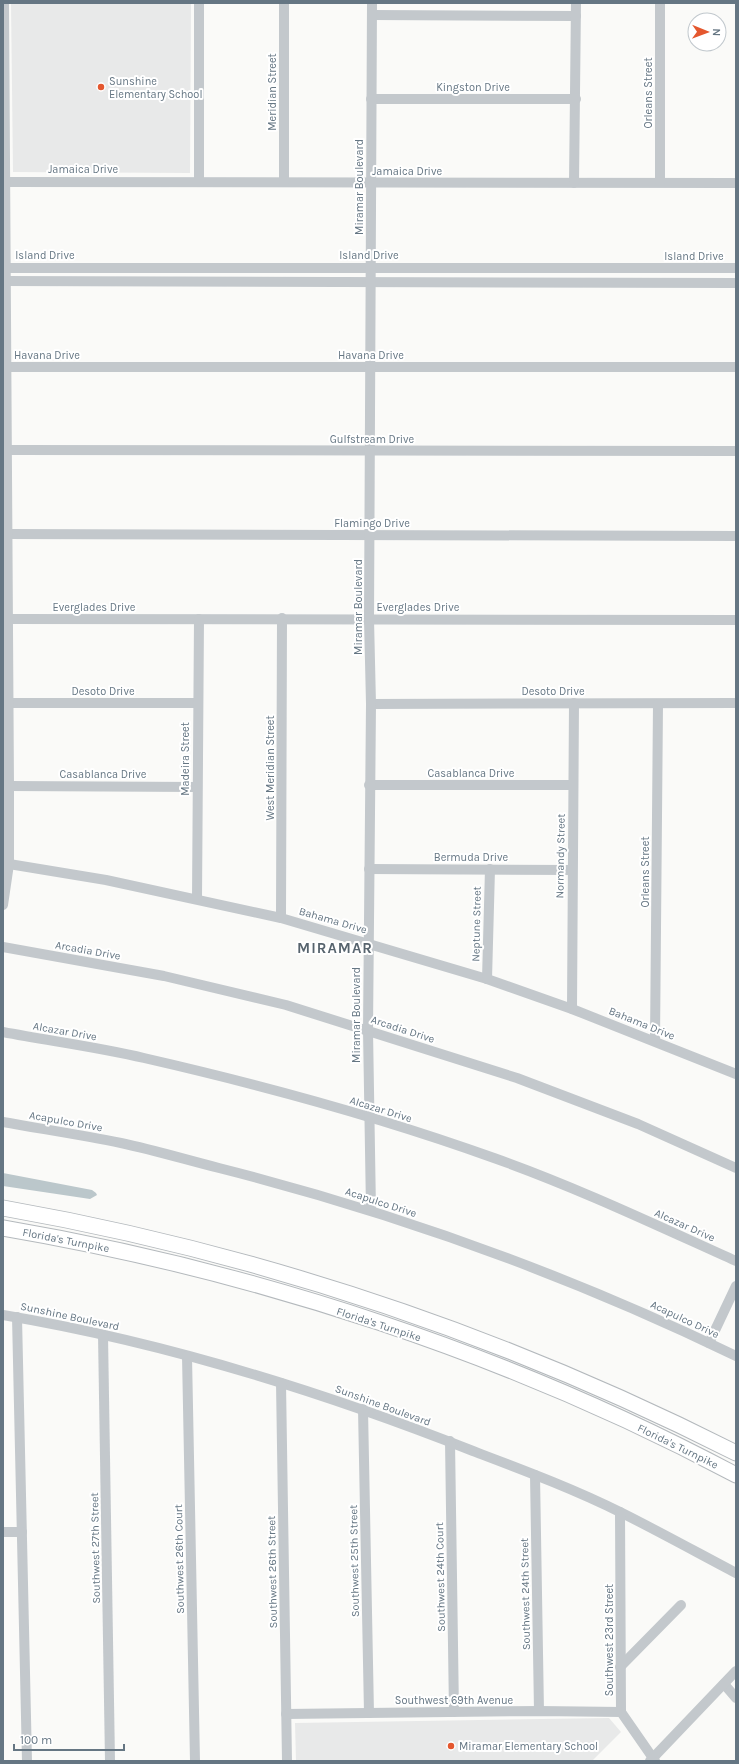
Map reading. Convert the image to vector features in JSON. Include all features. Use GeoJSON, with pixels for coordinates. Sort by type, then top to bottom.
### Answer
{"type":"FeatureCollection","features":[{"type":"Feature","properties":{"kind":"highway","name":"Florida's Turnpike"},"geometry":{"type":"LineString","coordinates":[[3,1208],[94,1226],[190,1248],[295,1276],[370,1300],[462,1333],[570,1376],[680,1425],[736,1453]]}},
{"type":"Feature","properties":{"kind":"highway","name":"Florida's Turnpike"},"geometry":{"type":"LineString","coordinates":[[3,1228],[96,1245],[187,1266],[372,1321],[455,1350],[575,1398],[671,1442],[736,1475]]}},
{"type":"Feature","properties":{"kind":"street"},"geometry":{"type":"LineString","coordinates":[[3,905],[9,786],[9,703],[5,619],[8,450],[4,281],[4,3]]}},
{"type":"Feature","properties":{"kind":"street"},"geometry":{"type":"LineString","coordinates":[[199,3],[199,181]]}},
{"type":"Feature","properties":{"kind":"street","name":"Meridian Street"},"geometry":{"type":"LineString","coordinates":[[284,3],[284,182]]}},
{"type":"Feature","properties":{"kind":"street","name":"Miramar Boulevard"},"geometry":{"type":"LineString","coordinates":[[371,1210],[368,943],[372,3]]}},
{"type":"Feature","properties":{"kind":"street"},"geometry":{"type":"LineString","coordinates":[[574,183],[576,3]]}},
{"type":"Feature","properties":{"kind":"street","name":"Orleans Street"},"geometry":{"type":"LineString","coordinates":[[660,3],[660,182]]}},
{"type":"Feature","properties":{"kind":"street"},"geometry":{"type":"LineString","coordinates":[[372,15],[576,16]]}},
{"type":"Feature","properties":{"kind":"street","name":"Kingston Drive"},"geometry":{"type":"LineString","coordinates":[[371,99],[576,99]]}},
{"type":"Feature","properties":{"kind":"street","name":"Jamaica Drive"},"geometry":{"type":"LineString","coordinates":[[5,182],[199,181],[371,183],[736,183]]}},
{"type":"Feature","properties":{"kind":"street","name":"Island Drive"},"geometry":{"type":"LineString","coordinates":[[4,268],[371,266],[736,268]]}},
{"type":"Feature","properties":{"kind":"street"},"geometry":{"type":"LineString","coordinates":[[4,281],[736,283]]}},
{"type":"Feature","properties":{"kind":"street","name":"Havana Drive"},"geometry":{"type":"LineString","coordinates":[[6,367],[736,367]]}},
{"type":"Feature","properties":{"kind":"street","name":"Gulfstream Drive"},"geometry":{"type":"LineString","coordinates":[[8,450],[736,451]]}},
{"type":"Feature","properties":{"kind":"street","name":"Flamingo Drive"},"geometry":{"type":"LineString","coordinates":[[7,534],[736,536]]}},
{"type":"Feature","properties":{"kind":"street","name":"Everglades Drive"},"geometry":{"type":"LineString","coordinates":[[5,619],[282,618],[736,620]]}},
{"type":"Feature","properties":{"kind":"street","name":"West Meridian Street"},"geometry":{"type":"LineString","coordinates":[[281,918],[282,618]]}},
{"type":"Feature","properties":{"kind":"street","name":"Madeira Street"},"geometry":{"type":"LineString","coordinates":[[197,899],[198,619]]}},
{"type":"Feature","properties":{"kind":"street","name":"Desoto Drive"},"geometry":{"type":"LineString","coordinates":[[9,703],[198,703]]}},
{"type":"Feature","properties":{"kind":"street","name":"Normandy Street"},"geometry":{"type":"LineString","coordinates":[[572,1009],[574,703]]}},
{"type":"Feature","properties":{"kind":"street","name":"Desoto Drive"},"geometry":{"type":"LineString","coordinates":[[370,704],[736,703]]}},
{"type":"Feature","properties":{"kind":"street","name":"Orleans Street"},"geometry":{"type":"LineString","coordinates":[[655,1042],[658,704]]}},
{"type":"Feature","properties":{"kind":"street","name":"Casablanca Drive"},"geometry":{"type":"LineString","coordinates":[[369,785],[573,785]]}},
{"type":"Feature","properties":{"kind":"street","name":"Casablanca Drive"},"geometry":{"type":"LineString","coordinates":[[9,786],[197,787]]}},
{"type":"Feature","properties":{"kind":"street","name":"Bahama Drive"},"geometry":{"type":"LineString","coordinates":[[6,863],[106,880],[197,899],[281,918],[368,943],[487,979],[572,1009],[736,1074]]}},
{"type":"Feature","properties":{"kind":"street","name":"Bermuda Drive"},"geometry":{"type":"LineString","coordinates":[[369,869],[572,870]]}},
{"type":"Feature","properties":{"kind":"street","name":"Neptune Street"},"geometry":{"type":"LineString","coordinates":[[487,979],[490,869]]}},
{"type":"Feature","properties":{"kind":"street","name":"Arcadia Drive"},"geometry":{"type":"LineString","coordinates":[[3,947],[164,976],[286,1005],[517,1078],[638,1124],[736,1168]]}},
{"type":"Feature","properties":{"kind":"street","name":"Alcazar Drive"},"geometry":{"type":"LineString","coordinates":[[3,1032],[142,1057],[279,1091],[370,1117],[494,1158],[615,1206],[736,1260]]}},
{"type":"Feature","properties":{"kind":"street","name":"Acapulco Drive"},"geometry":{"type":"LineString","coordinates":[[3,1122],[123,1144],[299,1188],[371,1210],[464,1241],[628,1306],[736,1356]]}},
{"type":"Feature","properties":{"kind":"street"},"geometry":{"type":"LineString","coordinates":[[709,1343],[736,1286]]}},
{"type":"Feature","properties":{"kind":"street","name":"Sunshine Boulevard"},"geometry":{"type":"LineString","coordinates":[[3,1315],[103,1335],[187,1356],[281,1382],[363,1409],[535,1475],[620,1512],[736,1573]]}},
{"type":"Feature","properties":{"kind":"street"},"geometry":{"type":"LineString","coordinates":[[17,1317],[27,1761]]}},
{"type":"Feature","properties":{"kind":"street","name":"Southwest 27th Street"},"geometry":{"type":"LineString","coordinates":[[103,1335],[110,1761]]}},
{"type":"Feature","properties":{"kind":"street","name":"Southwest 26th Court"},"geometry":{"type":"LineString","coordinates":[[187,1356],[194,1761]]}},
{"type":"Feature","properties":{"kind":"street","name":"Southwest 26th Street"},"geometry":{"type":"LineString","coordinates":[[281,1382],[287,1761]]}},
{"type":"Feature","properties":{"kind":"street","name":"Southwest 25th Street"},"geometry":{"type":"LineString","coordinates":[[363,1409],[369,1712]]}},
{"type":"Feature","properties":{"kind":"street","name":"Southwest 24th Court"},"geometry":{"type":"LineString","coordinates":[[450,1442],[454,1712]]}},
{"type":"Feature","properties":{"kind":"street","name":"Southwest 24th Street"},"geometry":{"type":"LineString","coordinates":[[535,1475],[539,1711]]}},
{"type":"Feature","properties":{"kind":"street","name":"Southwest 23rd Street"},"geometry":{"type":"LineString","coordinates":[[620,1512],[621,1712]]}},
{"type":"Feature","properties":{"kind":"street"},"geometry":{"type":"LineString","coordinates":[[3,1532],[22,1532]]}},
{"type":"Feature","properties":{"kind":"street"},"geometry":{"type":"LineString","coordinates":[[620,1667],[681,1605]]}},
{"type":"Feature","properties":{"kind":"street"},"geometry":{"type":"LineString","coordinates":[[621,1712],[653,1760],[736,1671]]}},
{"type":"Feature","properties":{"kind":"street"},"geometry":{"type":"LineString","coordinates":[[724,1684],[736,1698]]}},
{"type":"Feature","properties":{"kind":"street","name":"Southwest 69th Avenue"},"geometry":{"type":"LineString","coordinates":[[286,1714],[369,1712],[621,1712]]}},
{"type":"Feature","properties":{"kind":"shaded area","name":"Sunshine Elementary School"},"geometry":{"type":"Polygon","coordinates":[[[11,3],[191,3],[190,173],[13,172],[11,3]]]}},
{"type":"Feature","properties":{"kind":"shaded area"},"geometry":{"type":"Polygon","coordinates":[[[3,1173],[92,1190],[97,1195],[90,1199],[3,1186],[3,1173]]]}},
{"type":"Feature","properties":{"kind":"shaded area","name":"Miramar Elementary School"},"geometry":{"type":"Polygon","coordinates":[[[609,1718],[621,1732],[592,1761],[296,1761],[295,1723],[609,1718]]]}},
{"type":"Feature","properties":{"kind":"place","name":"Sunshine Elementary School"},"geometry":{"type":"Point","coordinates":[101,87]}},
{"type":"Feature","properties":{"kind":"place","name":"Miramar Elementary School"},"geometry":{"type":"Point","coordinates":[451,1746]}},
{"type":"Feature","properties":{"kind":"district","name":"MIRAMAR"},"geometry":{"type":"Point","coordinates":[335,948]}}]}
